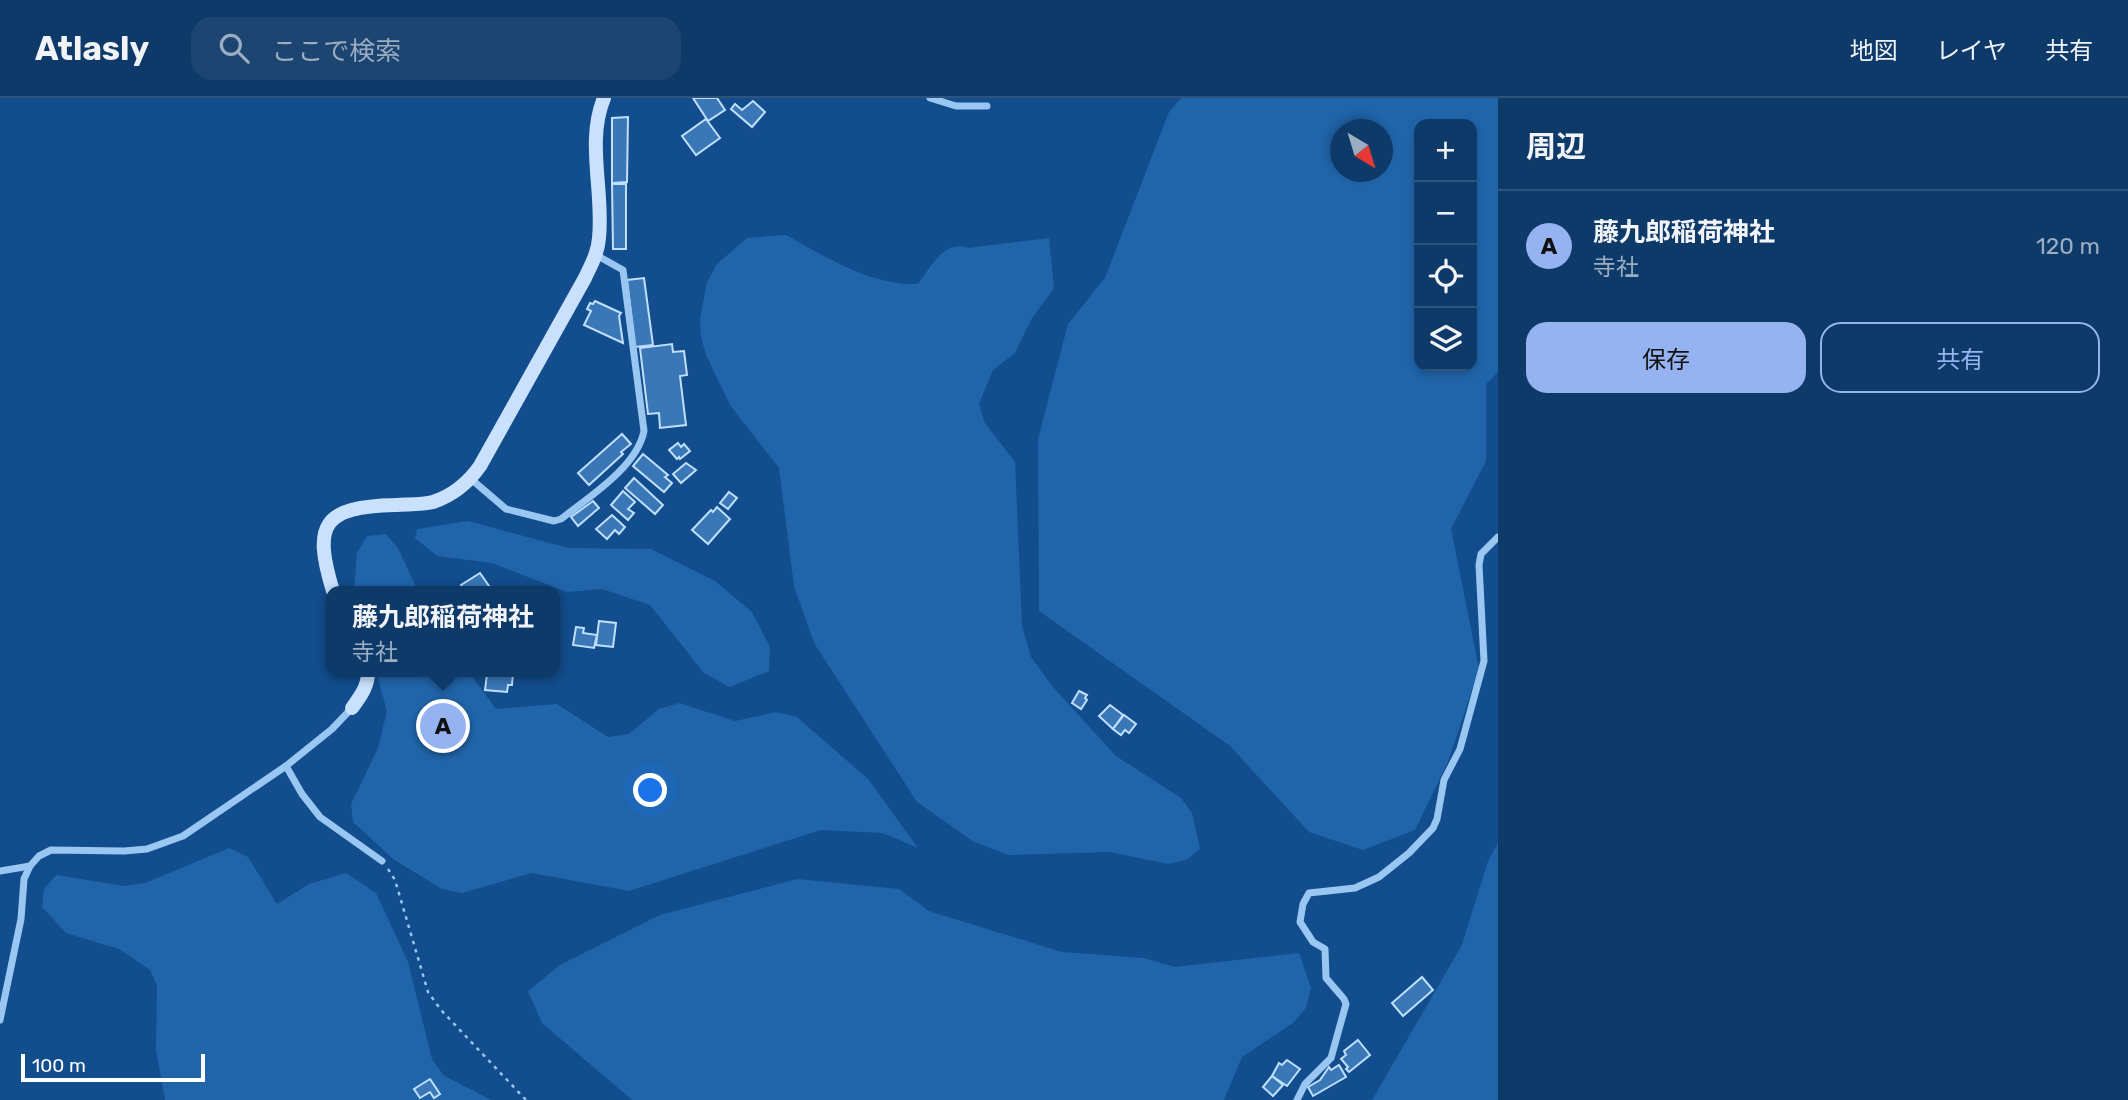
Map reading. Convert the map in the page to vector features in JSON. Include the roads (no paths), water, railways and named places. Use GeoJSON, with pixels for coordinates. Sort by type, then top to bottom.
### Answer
{"type":"FeatureCollection","features":[{"type":"Feature","properties":{"kind":"street"},"geometry":{"type":"LineString","coordinates":[[332,586],[323,536],[327,524],[335,516],[351,508],[431,502],[463,487],[481,466],[596,255],[600,217],[597,116],[604,98]]}},
{"type":"Feature","properties":{"kind":"street"},"geometry":{"type":"LineString","coordinates":[[930,98],[956,106],[987,107]]}},
{"type":"Feature","properties":{"kind":"street"},"geometry":{"type":"LineString","coordinates":[[471,479],[506,509],[554,521],[561,519],[624,467],[642,442],[644,431],[623,270],[596,255]]}},
{"type":"Feature","properties":{"kind":"street"},"geometry":{"type":"LineString","coordinates":[[1297,1100],[1305,1084],[1331,1058],[1346,1004],[1326,978],[1325,949],[1313,942],[1300,922],[1303,904],[1309,893],[1355,888],[1379,877],[1409,853],[1433,828],[1444,780],[1461,750],[1484,661],[1480,554],[1498,537]]}},
{"type":"Feature","properties":{"kind":"street"},"geometry":{"type":"LineString","coordinates":[[0,1020],[21,919],[24,879],[39,856],[51,850],[147,849],[183,836],[286,766],[332,729],[362,695],[368,677]]}},
{"type":"Feature","properties":{"kind":"street"},"geometry":{"type":"LineString","coordinates":[[286,766],[302,794],[320,817],[382,861]]}},
{"type":"Feature","properties":{"kind":"street"},"geometry":{"type":"LineString","coordinates":[[0,871],[30,866]]}},
{"type":"Feature","properties":{"kind":"place","name":"藤九郎稲荷神社"},"geometry":{"type":"Point","coordinates":[443,726]}}]}
